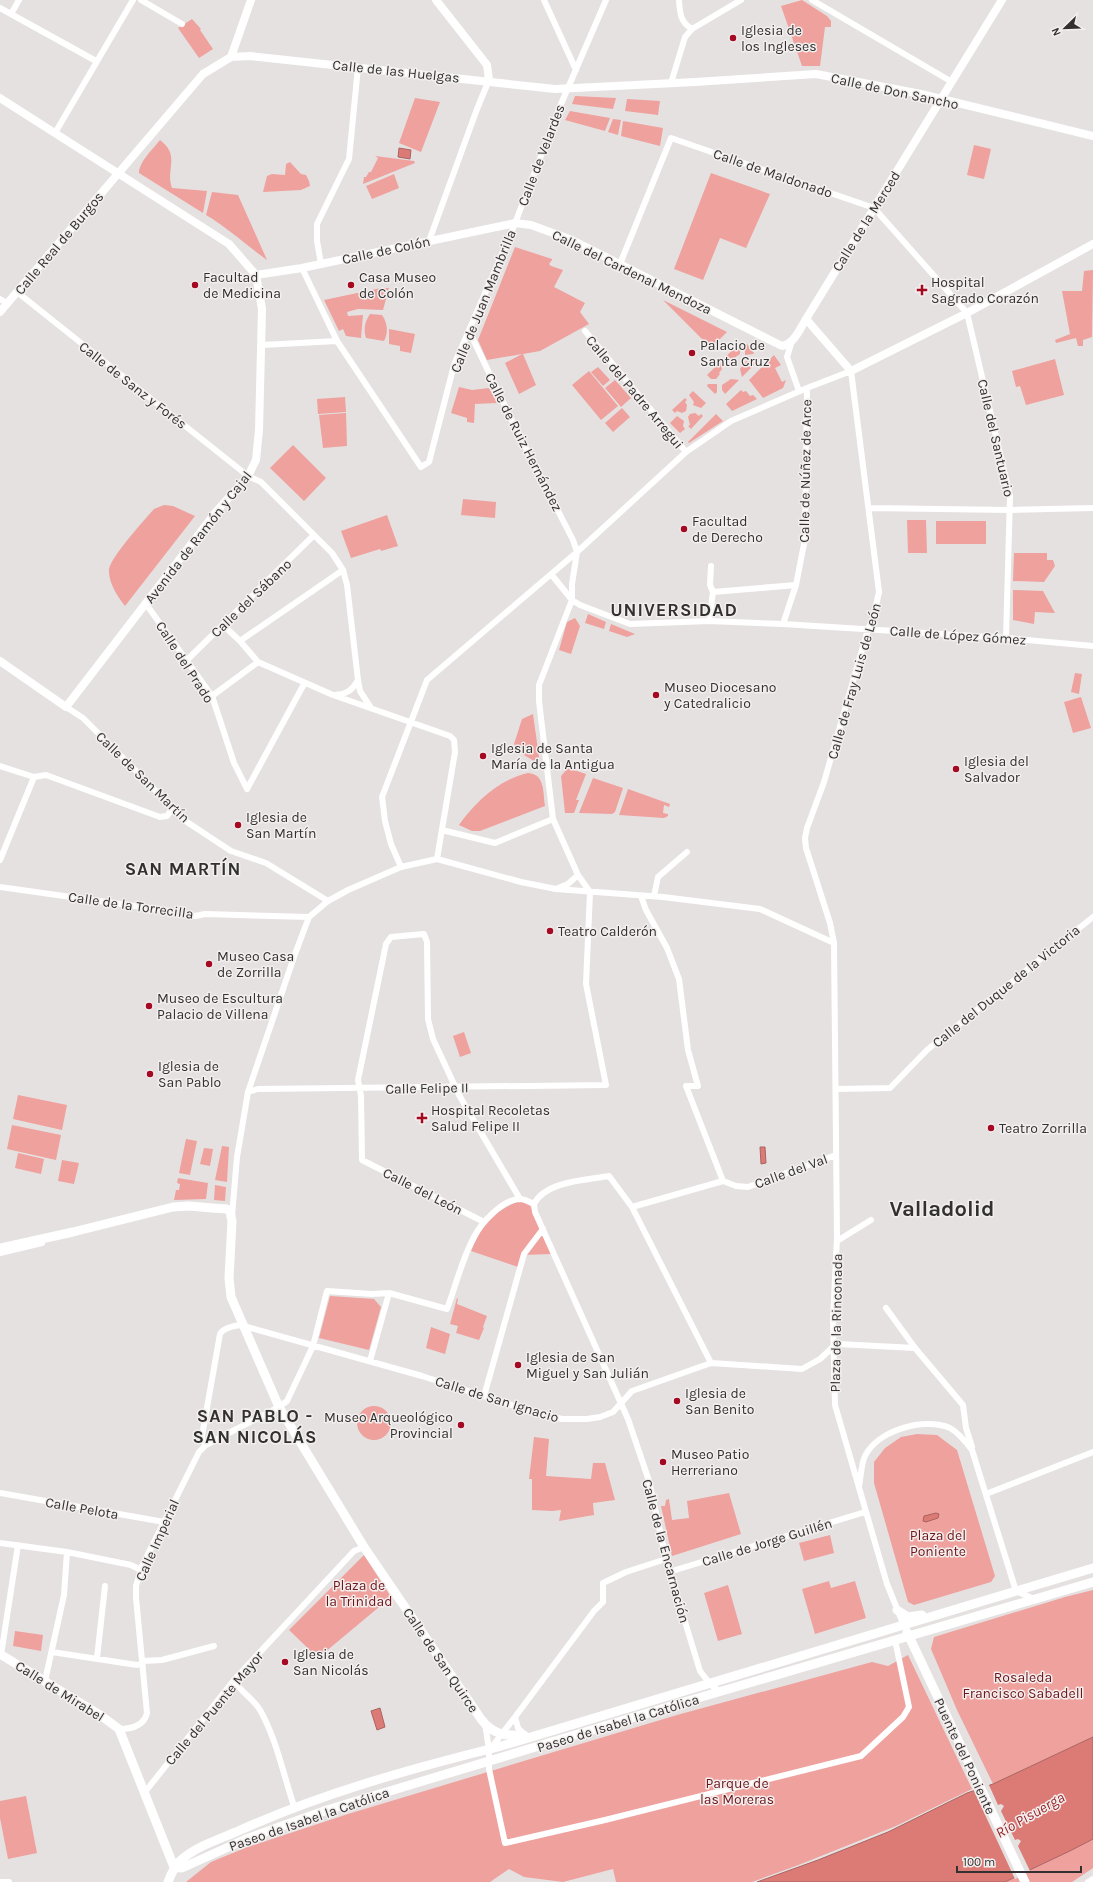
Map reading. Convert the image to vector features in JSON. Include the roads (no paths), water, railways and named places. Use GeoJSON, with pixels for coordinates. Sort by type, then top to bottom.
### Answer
{"type":"FeatureCollection","features":[{"type":"Feature","properties":{"kind":"main road"},"geometry":{"type":"LineString","coordinates":[[0,1248],[189,1206],[229,1213]]}},
{"type":"Feature","properties":{"kind":"main road","name":"Calle de San Quirce"},"geometry":{"type":"LineString","coordinates":[[229,1213],[232,1238],[230,1287],[232,1297],[279,1407],[364,1547],[484,1723],[495,1733],[502,1735]]}},
{"type":"Feature","properties":{"kind":"main road"},"geometry":{"type":"LineString","coordinates":[[897,1610],[904,1615],[914,1617],[938,1613],[984,1597],[995,1598],[1093,1568]]}},
{"type":"Feature","properties":{"kind":"main road","name":"Paseo de Isabel la Católica"},"geometry":{"type":"LineString","coordinates":[[174,1867],[187,1866],[223,1848],[290,1822],[592,1730],[1093,1582]]}},
{"type":"Feature","properties":{"kind":"main road","name":"Paseo de Isabel la Católica"},"geometry":{"type":"LineString","coordinates":[[174,1867],[187,1856],[201,1848],[293,1808],[406,1771],[490,1749],[904,1626],[938,1613]]}},
{"type":"Feature","properties":{"kind":"main road"},"geometry":{"type":"LineString","coordinates":[[904,1626],[909,1636]]}},
{"type":"Feature","properties":{"kind":"main road"},"geometry":{"type":"LineString","coordinates":[[916,1651],[924,1632]]}},
{"type":"Feature","properties":{"kind":"main road","name":"Puente del Poniente"},"geometry":{"type":"LineString","coordinates":[[909,1636],[1025,1882]]}},
{"type":"Feature","properties":{"kind":"main road","name":"Calle de Mirabel"},"geometry":{"type":"LineString","coordinates":[[1,1654],[100,1715],[119,1729]]}},
{"type":"Feature","properties":{"kind":"main road"},"geometry":{"type":"LineString","coordinates":[[119,1729],[174,1867],[168,1882]]}},
{"type":"Feature","properties":{"kind":"main road"},"geometry":{"type":"LineString","coordinates":[[502,1735],[536,1735]]}},
{"type":"Feature","properties":{"kind":"street"},"geometry":{"type":"LineString","coordinates":[[11,14],[19,0]]}},
{"type":"Feature","properties":{"kind":"street"},"geometry":{"type":"LineString","coordinates":[[55,133],[132,0]]}},
{"type":"Feature","properties":{"kind":"street"},"geometry":{"type":"LineString","coordinates":[[142,0],[182,24]]}},
{"type":"Feature","properties":{"kind":"street"},"geometry":{"type":"LineString","coordinates":[[228,58],[251,0]]}},
{"type":"Feature","properties":{"kind":"street"},"geometry":{"type":"LineString","coordinates":[[429,241],[489,80],[487,65],[436,0]]}},
{"type":"Feature","properties":{"kind":"street"},"geometry":{"type":"LineString","coordinates":[[544,0],[576,70]]}},
{"type":"Feature","properties":{"kind":"street","name":"Calle de Velardes"},"geometry":{"type":"LineString","coordinates":[[515,224],[568,88],[606,0]]}},
{"type":"Feature","properties":{"kind":"street"},"geometry":{"type":"LineString","coordinates":[[679,0],[681,20],[686,26],[692,29]]}},
{"type":"Feature","properties":{"kind":"street"},"geometry":{"type":"LineString","coordinates":[[671,83],[685,37],[692,29],[741,0]]}},
{"type":"Feature","properties":{"kind":"street"},"geometry":{"type":"LineString","coordinates":[[812,0],[952,82]]}},
{"type":"Feature","properties":{"kind":"street","name":"Calle de la Merced"},"geometry":{"type":"LineString","coordinates":[[791,344],[1002,0]]}},
{"type":"Feature","properties":{"kind":"street"},"geometry":{"type":"LineString","coordinates":[[0,8],[96,61]]}},
{"type":"Feature","properties":{"kind":"street","name":"Calle de las Huelgas"},"geometry":{"type":"LineString","coordinates":[[228,58],[250,56],[489,80],[555,89],[671,83]]}},
{"type":"Feature","properties":{"kind":"street","name":"Calle Real de Burgos"},"geometry":{"type":"LineString","coordinates":[[0,312],[4,301],[17,292],[203,74],[228,58]]}},
{"type":"Feature","properties":{"kind":"street"},"geometry":{"type":"LineString","coordinates":[[321,264],[317,241],[318,224],[349,159],[358,67]]}},
{"type":"Feature","properties":{"kind":"street","name":"Calle de Don Sancho"},"geometry":{"type":"LineString","coordinates":[[671,83],[816,74],[942,99],[1093,136]]}},
{"type":"Feature","properties":{"kind":"street"},"geometry":{"type":"LineString","coordinates":[[0,98],[229,244],[256,275]]}},
{"type":"Feature","properties":{"kind":"street","name":"Calle de Maldonado"},"geometry":{"type":"LineString","coordinates":[[620,264],[671,138],[874,208]]}},
{"type":"Feature","properties":{"kind":"street"},"geometry":{"type":"LineString","coordinates":[[874,208],[967,313]]}},
{"type":"Feature","properties":{"kind":"street","name":"Calle de Colón"},"geometry":{"type":"LineString","coordinates":[[256,275],[302,268],[515,224]]}},
{"type":"Feature","properties":{"kind":"street","name":"Calle del Cardenal Mendoza"},"geometry":{"type":"LineString","coordinates":[[515,224],[531,225],[572,240],[782,346],[791,344]]}},
{"type":"Feature","properties":{"kind":"street","name":"Calle de Juan Mambrilla"},"geometry":{"type":"LineString","coordinates":[[337,341],[421,466],[429,462],[454,365],[470,332],[515,224]]}},
{"type":"Feature","properties":{"kind":"street"},"geometry":{"type":"LineString","coordinates":[[400,868],[391,844],[385,821],[382,797],[427,680],[577,552],[686,452],[731,421],[799,391],[851,371],[967,313],[1093,244]]}},
{"type":"Feature","properties":{"kind":"street"},"geometry":{"type":"LineString","coordinates":[[262,345],[337,341],[302,268]]}},
{"type":"Feature","properties":{"kind":"street","name":"Avenida de Ramón y Cajal"},"geometry":{"type":"LineString","coordinates":[[66,707],[216,512],[248,476],[256,460],[259,430],[262,309],[256,275]]}},
{"type":"Feature","properties":{"kind":"street","name":"Calle de Sanz y Forés"},"geometry":{"type":"LineString","coordinates":[[17,292],[248,476],[261,482],[332,553],[343,570]]}},
{"type":"Feature","properties":{"kind":"street","name":"Calle del Santuario"},"geometry":{"type":"LineString","coordinates":[[967,313],[1010,496],[1006,638]]}},
{"type":"Feature","properties":{"kind":"street"},"geometry":{"type":"LineString","coordinates":[[806,319],[851,371]]}},
{"type":"Feature","properties":{"kind":"street","name":"Calle del Padre Arregui"},"geometry":{"type":"LineString","coordinates":[[585,331],[686,452]]}},
{"type":"Feature","properties":{"kind":"street","name":"Calle de Ruiz Hernández"},"geometry":{"type":"LineString","coordinates":[[470,332],[515,427],[573,540],[577,552]]}},
{"type":"Feature","properties":{"kind":"street"},"geometry":{"type":"LineString","coordinates":[[791,344],[787,357],[799,391]]}},
{"type":"Feature","properties":{"kind":"street","name":"Calle de Fray Luis de León"},"geometry":{"type":"LineString","coordinates":[[835,1072],[834,944],[830,923],[806,848],[805,838],[824,782],[868,629],[873,619],[879,592],[851,371]]}},
{"type":"Feature","properties":{"kind":"street","name":"Calle de Núñez de Arce"},"geometry":{"type":"LineString","coordinates":[[783,624],[796,585],[805,539],[807,388]]}},
{"type":"Feature","properties":{"kind":"street"},"geometry":{"type":"LineString","coordinates":[[869,508],[1010,510],[1093,508]]}},
{"type":"Feature","properties":{"kind":"street","name":"Calle del Sábano"},"geometry":{"type":"LineString","coordinates":[[187,660],[314,535]]}},
{"type":"Feature","properties":{"kind":"street"},"geometry":{"type":"LineString","coordinates":[[577,552],[572,600],[539,685],[539,701],[553,819],[578,875],[590,892]]}},
{"type":"Feature","properties":{"kind":"street"},"geometry":{"type":"LineString","coordinates":[[565,562],[574,572]]}},
{"type":"Feature","properties":{"kind":"street"},"geometry":{"type":"LineString","coordinates":[[709,621],[713,592],[710,585],[711,566]]}},
{"type":"Feature","properties":{"kind":"street"},"geometry":{"type":"LineString","coordinates":[[240,642],[343,570],[350,602],[360,691],[371,708]]}},
{"type":"Feature","properties":{"kind":"street"},"geometry":{"type":"LineString","coordinates":[[551,574],[572,600]]}},
{"type":"Feature","properties":{"kind":"street"},"geometry":{"type":"LineString","coordinates":[[713,592],[796,585]]}},
{"type":"Feature","properties":{"kind":"street","name":"Calle de López Gómez"},"geometry":{"type":"LineString","coordinates":[[572,600],[580,605],[630,624],[709,621],[783,624],[1006,638],[1093,646]]}},
{"type":"Feature","properties":{"kind":"street","name":"Calle del Prado"},"geometry":{"type":"LineString","coordinates":[[146,604],[212,696],[234,763],[247,789],[304,684]]}},
{"type":"Feature","properties":{"kind":"street"},"geometry":{"type":"LineString","coordinates":[[223,625],[258,662],[304,684],[450,736],[454,740],[455,744],[450,790],[437,859]]}},
{"type":"Feature","properties":{"kind":"street"},"geometry":{"type":"LineString","coordinates":[[0,661],[66,707]]}},
{"type":"Feature","properties":{"kind":"street"},"geometry":{"type":"LineString","coordinates":[[212,696],[258,662]]}},
{"type":"Feature","properties":{"kind":"street"},"geometry":{"type":"LineString","coordinates":[[333,695],[345,694],[351,690],[358,680]]}},
{"type":"Feature","properties":{"kind":"street","name":"Calle de San Martín"},"geometry":{"type":"LineString","coordinates":[[66,707],[83,718],[172,809],[187,822],[232,851],[266,862],[328,900]]}},
{"type":"Feature","properties":{"kind":"street"},"geometry":{"type":"LineString","coordinates":[[0,766],[34,777],[46,775],[160,817],[167,816],[172,809]]}},
{"type":"Feature","properties":{"kind":"street"},"geometry":{"type":"LineString","coordinates":[[0,860],[34,777]]}},
{"type":"Feature","properties":{"kind":"street"},"geometry":{"type":"LineString","coordinates":[[442,830],[495,842],[553,819]]}},
{"type":"Feature","properties":{"kind":"street"},"geometry":{"type":"LineString","coordinates":[[654,896],[658,877],[687,852]]}},
{"type":"Feature","properties":{"kind":"street"},"geometry":{"type":"LineString","coordinates":[[229,1213],[234,1202],[237,1157],[248,1092],[295,954],[310,917],[328,900],[400,868],[437,859],[522,882],[556,889],[654,896],[760,909],[834,944]]}},
{"type":"Feature","properties":{"kind":"street"},"geometry":{"type":"LineString","coordinates":[[556,889],[568,884],[578,875]]}},
{"type":"Feature","properties":{"kind":"street","name":"Calle de la Torrecilla"},"geometry":{"type":"LineString","coordinates":[[0,887],[163,910],[195,916],[205,914],[310,917]]}},
{"type":"Feature","properties":{"kind":"street","name":"Calle Felipe II"},"geometry":{"type":"LineString","coordinates":[[248,1092],[258,1089],[455,1088],[606,1085],[586,984],[590,892]]}},
{"type":"Feature","properties":{"kind":"street"},"geometry":{"type":"LineString","coordinates":[[632,1207],[723,1181],[686,1086],[698,1086],[688,1050],[679,979],[667,948],[644,906],[641,896]]}},
{"type":"Feature","properties":{"kind":"street","name":"Calle del Duque de la Victoria"},"geometry":{"type":"LineString","coordinates":[[836,1089],[890,1088],[920,1056],[1093,916]]}},
{"type":"Feature","properties":{"kind":"street"},"geometry":{"type":"LineString","coordinates":[[359,1088],[358,1080],[386,944],[392,937],[424,934],[427,942],[428,1019],[433,1038],[455,1088],[520,1199]]}},
{"type":"Feature","properties":{"kind":"street","name":"Plaza de la Rinconada"},"geometry":{"type":"LineString","coordinates":[[835,1072],[837,1241],[834,1346],[835,1405],[859,1487]]}},
{"type":"Feature","properties":{"kind":"street","name":"Calle del León"},"geometry":{"type":"LineString","coordinates":[[359,1088],[362,1160],[484,1222]]}},
{"type":"Feature","properties":{"kind":"street","name":"Calle del Val"},"geometry":{"type":"LineString","coordinates":[[723,1181],[736,1186],[748,1187],[836,1155]]}},
{"type":"Feature","properties":{"kind":"street"},"geometry":{"type":"LineString","coordinates":[[279,1407],[290,1397],[313,1346],[327,1291],[372,1294],[389,1293],[447,1309],[474,1236],[484,1222],[499,1208],[510,1201],[520,1199],[534,1204],[537,1197],[558,1185],[609,1176],[632,1207],[711,1363],[802,1369],[820,1359],[838,1344],[915,1348]]}},
{"type":"Feature","properties":{"kind":"street","name":"Calle de la Encarnación"},"geometry":{"type":"LineString","coordinates":[[534,1204],[535,1212],[628,1419],[648,1481],[669,1572],[700,1671],[710,1683],[721,1692]]}},
{"type":"Feature","properties":{"kind":"street"},"geometry":{"type":"LineString","coordinates":[[0,1253],[155,1213]]}},
{"type":"Feature","properties":{"kind":"street"},"geometry":{"type":"LineString","coordinates":[[837,1241],[871,1220]]}},
{"type":"Feature","properties":{"kind":"street"},"geometry":{"type":"LineString","coordinates":[[484,1396],[524,1254],[543,1229]]}},
{"type":"Feature","properties":{"kind":"street"},"geometry":{"type":"LineString","coordinates":[[370,1361],[389,1293]]}},
{"type":"Feature","properties":{"kind":"street"},"geometry":{"type":"LineString","coordinates":[[886,1308],[915,1348],[963,1406],[966,1428],[972,1450],[1016,1591],[1034,1599]]}},
{"type":"Feature","properties":{"kind":"street"},"geometry":{"type":"LineString","coordinates":[[206,1445],[202,1440],[202,1436],[220,1334],[222,1331],[233,1326],[244,1326],[313,1346]]}},
{"type":"Feature","properties":{"kind":"street","name":"Calle de San Ignacio"},"geometry":{"type":"LineString","coordinates":[[313,1346],[370,1361],[562,1419],[587,1419],[600,1417],[613,1412],[632,1391],[711,1363]]}},
{"type":"Feature","properties":{"kind":"street","name":"Calle Imperial"},"geometry":{"type":"LineString","coordinates":[[119,1729],[134,1728],[146,1718],[147,1713],[136,1586],[141,1570],[164,1522],[199,1452],[206,1445],[279,1407]]}},
{"type":"Feature","properties":{"kind":"street"},"geometry":{"type":"LineString","coordinates":[[904,1626],[887,1584],[859,1487],[864,1456],[884,1436],[906,1427],[918,1425],[950,1428],[962,1437],[972,1450]]}},
{"type":"Feature","properties":{"kind":"street"},"geometry":{"type":"LineString","coordinates":[[986,1494],[1093,1452]]}},
{"type":"Feature","properties":{"kind":"street","name":"Calle Pelota"},"geometry":{"type":"LineString","coordinates":[[0,1493],[164,1522]]}},
{"type":"Feature","properties":{"kind":"street","name":"Calle de Jorge Guillén"},"geometry":{"type":"LineString","coordinates":[[669,1572],[865,1512]]}},
{"type":"Feature","properties":{"kind":"street"},"geometry":{"type":"LineString","coordinates":[[0,1543],[67,1552],[132,1565],[141,1570]]}},
{"type":"Feature","properties":{"kind":"street"},"geometry":{"type":"LineString","coordinates":[[1,1654],[18,1545]]}},
{"type":"Feature","properties":{"kind":"street","name":"Calle del Puente Mayor"},"geometry":{"type":"LineString","coordinates":[[144,1792],[234,1680],[354,1551],[364,1547]]}},
{"type":"Feature","properties":{"kind":"street"},"geometry":{"type":"LineString","coordinates":[[45,1681],[64,1595],[67,1552]]}},
{"type":"Feature","properties":{"kind":"street"},"geometry":{"type":"LineString","coordinates":[[490,1749],[516,1718],[594,1611],[603,1602],[603,1583],[626,1572],[666,1559]]}},
{"type":"Feature","properties":{"kind":"street"},"geometry":{"type":"LineString","coordinates":[[97,1658],[105,1586]]}},
{"type":"Feature","properties":{"kind":"street","name":"Calle de San Quirce"},"geometry":{"type":"LineString","coordinates":[[484,1723],[490,1749],[489,1770],[505,1843],[605,1820],[861,1756],[903,1717],[909,1707],[895,1640]]}},
{"type":"Feature","properties":{"kind":"street"},"geometry":{"type":"LineString","coordinates":[[52,1652],[137,1665],[143,1662],[162,1660],[214,1646]]}},
{"type":"Feature","properties":{"kind":"street"},"geometry":{"type":"LineString","coordinates":[[234,1680],[260,1710],[273,1739],[293,1803],[293,1808]]}},
{"type":"Feature","properties":{"kind":"street"},"geometry":{"type":"LineString","coordinates":[[516,1718],[518,1728],[525,1735]]}},
{"type":"Feature","properties":{"kind":"street"},"geometry":{"type":"LineString","coordinates":[[1088,1882],[1093,1879]]}},
{"type":"Feature","properties":{"kind":"street"},"geometry":{"type":"LineString","coordinates":[[0,1882],[9,1882]]}},
{"type":"Feature","properties":{"kind":"water"},"geometry":{"type":"Polygon","coordinates":[[[399,148],[411,150],[410,159],[398,157],[399,148]]]}},
{"type":"Feature","properties":{"kind":"water"},"geometry":{"type":"Polygon","coordinates":[[[760,1147],[765,1147],[766,1163],[761,1164],[760,1147]]]}},
{"type":"Feature","properties":{"kind":"water"},"geometry":{"type":"Polygon","coordinates":[[[936,1513],[939,1514],[938,1518],[926,1522],[923,1521],[924,1516],[936,1513]]]}},
{"type":"Feature","properties":{"kind":"water"},"geometry":{"type":"Polygon","coordinates":[[[380,1708],[385,1727],[377,1730],[371,1711],[380,1708]]]}},
{"type":"Feature","properties":{"kind":"water","name":"Río Pisuerga"},"geometry":{"type":"Polygon","coordinates":[[[1093,1737],[1093,1839],[1005,1882],[757,1882],[888,1832],[967,1793],[993,1784],[1093,1737]]]}},
{"type":"Feature","properties":{"kind":"place","name":"Iglesia de los Ingleses"},"geometry":{"type":"Point","coordinates":[733,38]}},
{"type":"Feature","properties":{"kind":"place","name":"Facultad de Medicina"},"geometry":{"type":"Point","coordinates":[195,285]}},
{"type":"Feature","properties":{"kind":"place","name":"Casa Museo de Colón"},"geometry":{"type":"Point","coordinates":[351,285]}},
{"type":"Feature","properties":{"kind":"place","name":"Hospital Sagrado Corazón"},"geometry":{"type":"Point","coordinates":[922,290]}},
{"type":"Feature","properties":{"kind":"place","name":"Palacio de Santa Cruz"},"geometry":{"type":"Point","coordinates":[692,353]}},
{"type":"Feature","properties":{"kind":"place","name":"Facultad de Derecho"},"geometry":{"type":"Point","coordinates":[684,529]}},
{"type":"Feature","properties":{"kind":"place","name":"Museo Diocesano y Catedralicio"},"geometry":{"type":"Point","coordinates":[656,695]}},
{"type":"Feature","properties":{"kind":"place","name":"Iglesia de Santa María de la Antigua"},"geometry":{"type":"Point","coordinates":[483,756]}},
{"type":"Feature","properties":{"kind":"place","name":"Iglesia del Salvador"},"geometry":{"type":"Point","coordinates":[956,769]}},
{"type":"Feature","properties":{"kind":"place","name":"Iglesia de San Martín"},"geometry":{"type":"Point","coordinates":[238,825]}},
{"type":"Feature","properties":{"kind":"place","name":"Teatro Calderón"},"geometry":{"type":"Point","coordinates":[550,931]}},
{"type":"Feature","properties":{"kind":"place","name":"Museo Casa de Zorrilla"},"geometry":{"type":"Point","coordinates":[209,964]}},
{"type":"Feature","properties":{"kind":"place","name":"Museo de Escultura Palacio de Villena"},"geometry":{"type":"Point","coordinates":[149,1006]}},
{"type":"Feature","properties":{"kind":"place","name":"Iglesia de San Pablo"},"geometry":{"type":"Point","coordinates":[150,1074]}},
{"type":"Feature","properties":{"kind":"place","name":"Hospital Recoletas Salud Felipe II"},"geometry":{"type":"Point","coordinates":[422,1118]}},
{"type":"Feature","properties":{"kind":"place","name":"Teatro Zorrilla"},"geometry":{"type":"Point","coordinates":[991,1128]}},
{"type":"Feature","properties":{"kind":"place","name":"Iglesia de San Miguel y San Julián"},"geometry":{"type":"Point","coordinates":[518,1365]}},
{"type":"Feature","properties":{"kind":"place","name":"Iglesia de San Benito"},"geometry":{"type":"Point","coordinates":[677,1401]}},
{"type":"Feature","properties":{"kind":"place","name":"Museo Arqueológico Provincial"},"geometry":{"type":"Point","coordinates":[461,1425]}},
{"type":"Feature","properties":{"kind":"place","name":"Museo Patio Herreriano"},"geometry":{"type":"Point","coordinates":[663,1462]}},
{"type":"Feature","properties":{"kind":"place","name":"Iglesia de San Nicolás"},"geometry":{"type":"Point","coordinates":[285,1662]}},
{"type":"Feature","properties":{"kind":"district","name":"UNIVERSIDAD"},"geometry":{"type":"Point","coordinates":[674,610]}},
{"type":"Feature","properties":{"kind":"district","name":"SAN MARTÍN"},"geometry":{"type":"Point","coordinates":[183,869]}},
{"type":"Feature","properties":{"kind":"district","name":"Valladolid"},"geometry":{"type":"Point","coordinates":[942,1208]}},
{"type":"Feature","properties":{"kind":"district","name":"SAN PABLO - SAN NICOLÁS"},"geometry":{"type":"Point","coordinates":[255,1426]}},
{"type":"Feature","properties":{"kind":"park label","name":"Plaza del Poniente"},"geometry":{"type":"Point","coordinates":[938,1544]}},
{"type":"Feature","properties":{"kind":"park label","name":"Plaza de la Trinidad"},"geometry":{"type":"Point","coordinates":[359,1594]}},
{"type":"Feature","properties":{"kind":"park label","name":"Rosaleda Francisco Sabadell"},"geometry":{"type":"Point","coordinates":[1023,1686]}},
{"type":"Feature","properties":{"kind":"park label","name":"Parque de las Moreras"},"geometry":{"type":"Point","coordinates":[737,1792]}}]}
